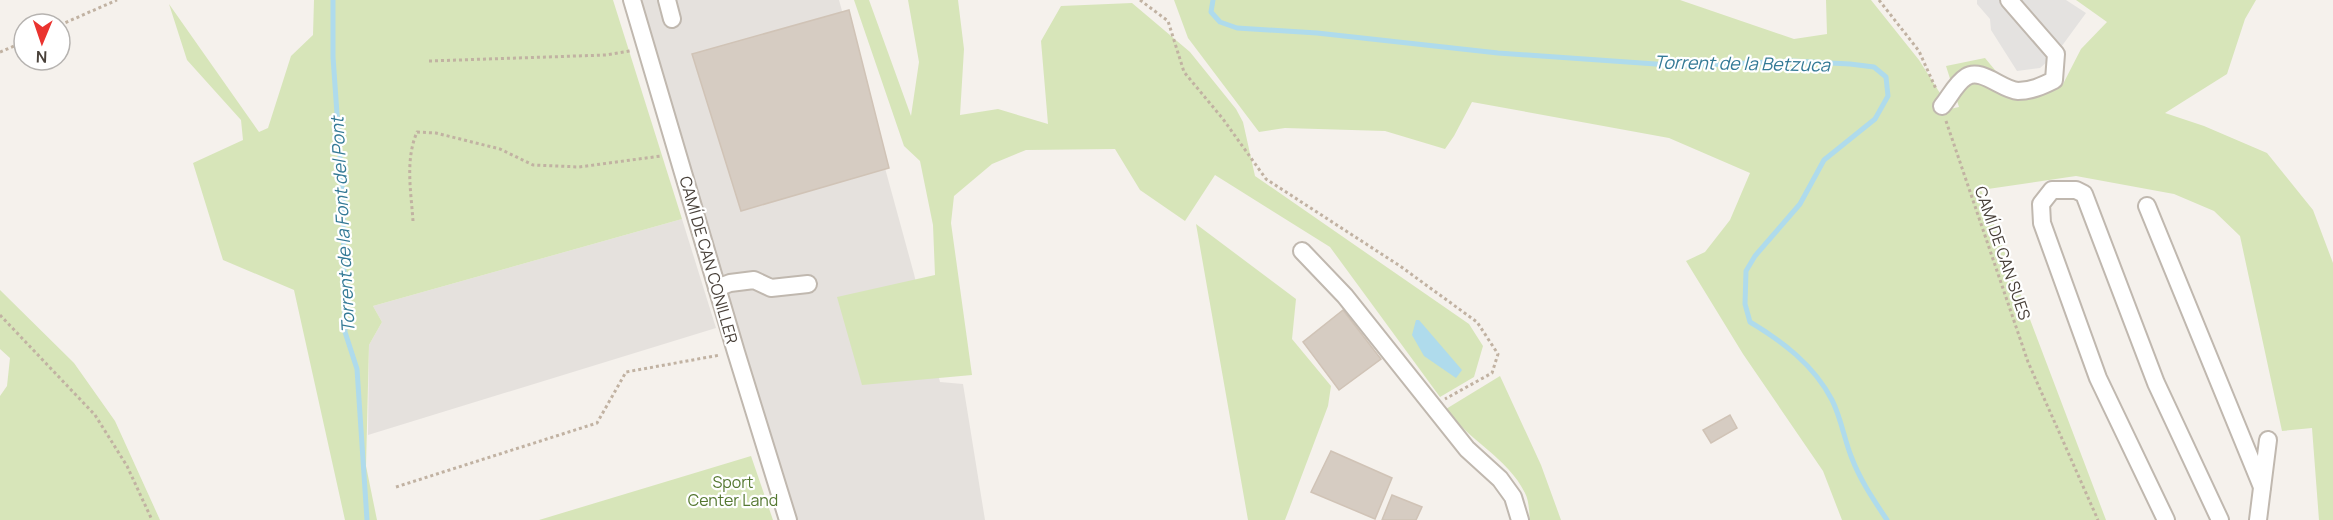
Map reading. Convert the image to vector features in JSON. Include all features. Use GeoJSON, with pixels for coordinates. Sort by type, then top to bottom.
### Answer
{"type":"FeatureCollection","features":[{"type":"Feature","properties":{"kind":"street","name":"CAMÍ DE CAN CONILLER"},"geometry":{"type":"LineString","coordinates":[[632,0],[788,520]]}},
{"type":"Feature","properties":{"kind":"street"},"geometry":{"type":"LineString","coordinates":[[667,0],[672,19]]}},
{"type":"Feature","properties":{"kind":"street"},"geometry":{"type":"LineString","coordinates":[[1942,106],[1966,77],[1972,75],[1980,75],[2001,86],[2019,91],[2037,88],[2054,80],[2056,54],[2009,0]]}},
{"type":"Feature","properties":{"kind":"street"},"geometry":{"type":"LineString","coordinates":[[2166,520],[2098,378],[2042,223],[2041,204],[2052,190],[2076,190],[2084,194],[2156,383],[2220,520]]}},
{"type":"Feature","properties":{"kind":"street"},"geometry":{"type":"LineString","coordinates":[[2147,206],[2262,487]]}},
{"type":"Feature","properties":{"kind":"street"},"geometry":{"type":"LineString","coordinates":[[1302,251],[1345,297],[1434,405],[1467,449],[1500,479],[1513,497],[1520,520]]}},
{"type":"Feature","properties":{"kind":"street"},"geometry":{"type":"LineString","coordinates":[[717,288],[730,283],[754,280],[771,288],[808,284]]}},
{"type":"Feature","properties":{"kind":"street"},"geometry":{"type":"LineString","coordinates":[[2258,520],[2268,440]]}},
{"type":"Feature","properties":{"kind":"path"},"geometry":{"type":"LineString","coordinates":[[72,21],[117,0]]}},
{"type":"Feature","properties":{"kind":"path"},"geometry":{"type":"LineString","coordinates":[[1140,0],[1168,21],[1184,72],[1223,119],[1266,178],[1400,266],[1477,322],[1498,354],[1492,374],[1434,405]]}},
{"type":"Feature","properties":{"kind":"path","name":"CAMÍ DE CAN SUES"},"geometry":{"type":"LineString","coordinates":[[1879,0],[1919,51],[1942,106],[1958,162],[2028,362],[2098,520]]}},
{"type":"Feature","properties":{"kind":"path"},"geometry":{"type":"LineString","coordinates":[[429,62],[606,55],[646,47]]}},
{"type":"Feature","properties":{"kind":"path"},"geometry":{"type":"LineString","coordinates":[[413,221],[409,171],[410,148],[417,132],[436,133],[500,149],[533,165],[579,167],[678,153]]}},
{"type":"Feature","properties":{"kind":"path"},"geometry":{"type":"LineString","coordinates":[[0,315],[95,415],[127,466],[152,520]]}},
{"type":"Feature","properties":{"kind":"path"},"geometry":{"type":"LineString","coordinates":[[396,487],[597,423],[626,372],[736,352]]}},
{"type":"Feature","properties":{"kind":"shaded area"},"geometry":{"type":"Polygon","coordinates":[[[639,0],[839,0],[914,274],[940,382],[963,384],[985,520],[797,520],[639,0]]]}},
{"type":"Feature","properties":{"kind":"shaded area"},"geometry":{"type":"Polygon","coordinates":[[[1977,0],[2066,0],[2086,13],[2056,54],[2040,68],[2017,71],[1991,30],[1990,19],[1977,4],[1977,0]]]}},
{"type":"Feature","properties":{"kind":"shaded area"},"geometry":{"type":"Polygon","coordinates":[[[682,219],[716,328],[368,435],[369,345],[382,322],[373,306],[682,219]]]}},
{"type":"Feature","properties":{"kind":"green space"},"geometry":{"type":"Polygon","coordinates":[[[314,0],[613,0],[682,219],[373,306],[382,322],[369,345],[366,466],[377,520],[345,520],[294,290],[223,260],[193,163],[243,140],[241,120],[187,60],[169,4],[259,132],[268,128],[291,56],[313,35],[314,0]]]}},
{"type":"Feature","properties":{"kind":"green space"},"geometry":{"type":"Polygon","coordinates":[[[854,0],[869,0],[911,116],[919,62],[908,0],[958,0],[964,49],[960,115],[998,109],[1048,124],[1041,41],[1061,6],[1132,3],[1190,52],[1236,109],[1243,122],[1255,176],[1469,324],[1483,346],[1474,377],[1440,397],[1330,247],[1215,175],[1185,221],[1140,190],[1115,149],[1026,150],[992,164],[954,196],[951,223],[972,375],[862,385],[837,297],[935,275],[933,225],[920,161],[904,146],[854,0]]]}},
{"type":"Feature","properties":{"kind":"green space"},"geometry":{"type":"Polygon","coordinates":[[[1174,0],[1680,0],[1794,39],[1827,34],[1826,0],[1871,0],[1919,60],[1950,109],[1959,107],[1946,66],[1985,58],[2019,99],[2063,84],[2081,49],[2107,22],[2076,0],[2256,0],[2245,19],[2227,74],[2165,113],[2204,126],[2267,153],[2313,210],[2333,263],[2333,520],[2319,520],[2312,428],[2282,431],[2240,236],[2214,211],[2174,194],[2076,176],[1981,190],[2106,520],[1842,520],[1823,471],[1743,354],[1686,261],[1705,252],[1730,220],[1750,173],[1669,138],[1472,102],[1445,149],[1385,131],[1285,128],[1259,132],[1188,38],[1174,0]]]}},
{"type":"Feature","properties":{"kind":"green space"},"geometry":{"type":"Polygon","coordinates":[[[1196,224],[1296,299],[1292,339],[1331,386],[1328,406],[1285,520],[1248,520],[1196,224]]]}},
{"type":"Feature","properties":{"kind":"green space"},"geometry":{"type":"Polygon","coordinates":[[[0,290],[74,363],[115,421],[160,520],[0,520],[0,396],[7,386],[10,358],[0,349],[0,290]]]}},
{"type":"Feature","properties":{"kind":"green space"},"geometry":{"type":"Polygon","coordinates":[[[1500,376],[1541,465],[1561,520],[1530,520],[1526,496],[1509,469],[1465,430],[1446,409],[1500,376]]]}},
{"type":"Feature","properties":{"kind":"green space","name":"Sport Center Land"},"geometry":{"type":"Polygon","coordinates":[[[751,456],[773,520],[539,520],[751,456]]]}},
{"type":"Feature","properties":{"kind":"water"},"geometry":{"type":"Polygon","coordinates":[[[1416,320],[1419,320],[1462,370],[1456,378],[1424,356],[1412,335],[1416,320]]]}},
{"type":"Feature","properties":{"kind":"building"},"geometry":{"type":"Polygon","coordinates":[[[849,10],[889,168],[741,211],[692,54],[849,10]]]}},
{"type":"Feature","properties":{"kind":"building"},"geometry":{"type":"Polygon","coordinates":[[[1343,310],[1381,359],[1339,390],[1303,342],[1343,310]]]}},
{"type":"Feature","properties":{"kind":"building"},"geometry":{"type":"Polygon","coordinates":[[[1730,415],[1737,428],[1711,443],[1703,430],[1730,415]]]}},
{"type":"Feature","properties":{"kind":"building"},"geometry":{"type":"Polygon","coordinates":[[[1331,451],[1392,478],[1375,519],[1311,492],[1331,451]]]}},
{"type":"Feature","properties":{"kind":"building"},"geometry":{"type":"Polygon","coordinates":[[[1392,495],[1422,507],[1416,520],[1382,520],[1392,495]]]}},
{"type":"Feature","properties":{"kind":"waterway","name":"Torrent de la Font del Pont"},"geometry":{"type":"LineString","coordinates":[[333,0],[333,57],[343,199],[345,332],[357,369],[367,520]]}},
{"type":"Feature","properties":{"kind":"waterway","name":"Torrent de la Betzuca"},"geometry":{"type":"LineString","coordinates":[[1213,0],[1211,12],[1220,22],[1237,28],[1317,33],[1498,53],[1684,66],[1792,61],[1874,67],[1886,77],[1888,96],[1875,119],[1824,160],[1800,204],[1755,256],[1746,271],[1745,304],[1750,322],[1774,337],[1796,355],[1825,387],[1835,407],[1858,473],[1887,520]]}}]}
